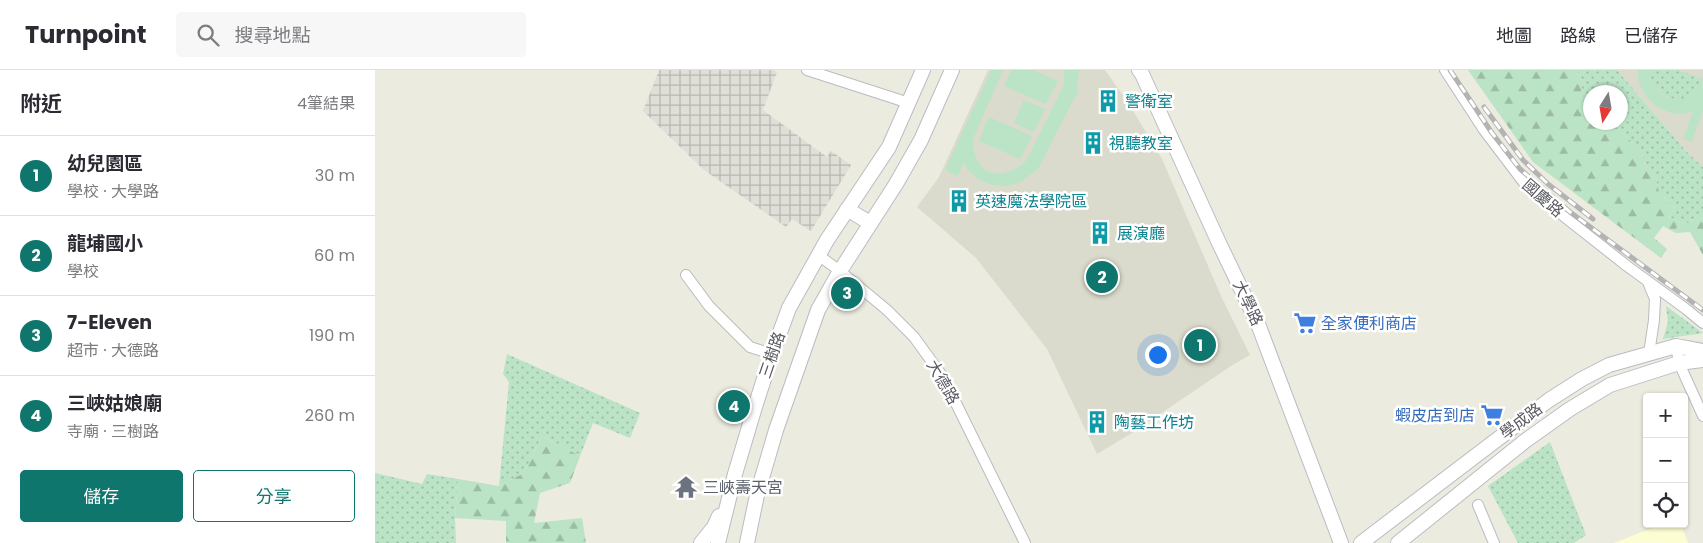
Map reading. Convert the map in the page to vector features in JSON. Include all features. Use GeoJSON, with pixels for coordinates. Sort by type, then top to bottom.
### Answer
{"type":"FeatureCollection","features":[{"type":"Feature","properties":{"kind":"street"},"geometry":{"type":"LineString","coordinates":[[807,70],[909,103]]}},
{"type":"Feature","properties":{"kind":"street","name":"三樹路"},"geometry":{"type":"LineString","coordinates":[[718,543],[735,474],[772,354],[789,308],[847,209],[889,147],[923,70]]}},
{"type":"Feature","properties":{"kind":"street","name":"三樹路"},"geometry":{"type":"LineString","coordinates":[[747,543],[759,487],[775,430],[818,310],[921,140],[953,70]]}},
{"type":"Feature","properties":{"kind":"street","name":"大學路"},"geometry":{"type":"LineString","coordinates":[[1139,70],[1258,324],[1341,543]]}},
{"type":"Feature","properties":{"kind":"street","name":"國慶路"},"geometry":{"type":"LineString","coordinates":[[1445,70],[1484,130],[1527,188],[1647,281],[1686,308],[1703,323]]}},
{"type":"Feature","properties":{"kind":"street"},"geometry":{"type":"LineString","coordinates":[[847,209],[870,223]]}},
{"type":"Feature","properties":{"kind":"street","name":"大德路"},"geometry":{"type":"LineString","coordinates":[[819,255],[887,310],[914,337],[943,377],[1025,543]]}},
{"type":"Feature","properties":{"kind":"street"},"geometry":{"type":"LineString","coordinates":[[686,275],[709,306],[751,347],[772,354]]}},
{"type":"Feature","properties":{"kind":"street"},"geometry":{"type":"LineString","coordinates":[[1647,281],[1655,299],[1649,354]]}},
{"type":"Feature","properties":{"kind":"street"},"geometry":{"type":"LineString","coordinates":[[1676,346],[1679,363],[1703,416]]}},
{"type":"Feature","properties":{"kind":"street","name":"學成路"},"geometry":{"type":"LineString","coordinates":[[1361,543],[1549,400],[1582,378],[1609,365],[1676,346],[1703,351]]}},
{"type":"Feature","properties":{"kind":"street","name":"學成路"},"geometry":{"type":"LineString","coordinates":[[1398,543],[1525,440],[1570,409],[1610,385],[1679,363],[1703,360]]}},
{"type":"Feature","properties":{"kind":"street"},"geometry":{"type":"LineString","coordinates":[[701,543],[714,527],[735,474]]}},
{"type":"Feature","properties":{"kind":"street"},"geometry":{"type":"LineString","coordinates":[[1478,505],[1494,543]]}},
{"type":"Feature","properties":{"kind":"shaded area"},"geometry":{"type":"Polygon","coordinates":[[[659,70],[773,70],[777,72],[763,110],[827,157],[831,151],[851,165],[811,231],[792,219],[786,227],[704,170],[643,111],[659,70]]]}},
{"type":"Feature","properties":{"kind":"shaded area"},"geometry":{"type":"Polygon","coordinates":[[[988,70],[1105,70],[1129,104],[1162,159],[1221,296],[1250,355],[1097,454],[1047,349],[976,258],[917,207],[939,177],[988,70]]]}},
{"type":"Feature","properties":{"kind":"shaded area"},"geometry":{"type":"Polygon","coordinates":[[[1617,70],[1703,70],[1703,167],[1686,151],[1617,70]]]}},
{"type":"Feature","properties":{"kind":"shaded area"},"geometry":{"type":"Polygon","coordinates":[[[1652,528],[1682,528],[1688,543],[1614,543],[1652,528]]]}},
{"type":"Feature","properties":{"kind":"green space"},"geometry":{"type":"Polygon","coordinates":[[[991,70],[1003,70],[973,139],[974,151],[983,168],[998,174],[1016,168],[1026,161],[1064,85],[1064,70],[1079,70],[1077,93],[1038,169],[1019,183],[1006,186],[992,185],[979,180],[968,170],[964,162],[958,176],[945,170],[991,70]]]}},
{"type":"Feature","properties":{"kind":"green space"},"geometry":{"type":"Polygon","coordinates":[[[1011,70],[1033,70],[1058,81],[1046,104],[1004,86],[1011,70]]]}},
{"type":"Feature","properties":{"kind":"green space"},"geometry":{"type":"Polygon","coordinates":[[[1468,70],[1577,70],[1583,83],[1581,90],[1583,92],[1583,130],[1619,130],[1642,152],[1645,165],[1656,177],[1659,192],[1675,208],[1669,217],[1680,222],[1674,232],[1663,226],[1654,238],[1667,249],[1661,258],[1533,162],[1468,70]]]}},
{"type":"Feature","properties":{"kind":"green space"},"geometry":{"type":"Polygon","coordinates":[[[1577,70],[1617,70],[1686,151],[1703,167],[1703,215],[1697,215],[1689,223],[1683,222],[1676,233],[1674,232],[1680,222],[1669,217],[1675,208],[1659,192],[1656,177],[1645,165],[1642,152],[1619,130],[1628,130],[1628,85],[1583,85],[1583,92],[1581,90],[1583,83],[1577,70]]]}},
{"type":"Feature","properties":{"kind":"green space"},"geometry":{"type":"Polygon","coordinates":[[[1638,70],[1649,70],[1652,81],[1657,89],[1672,99],[1680,100],[1689,97],[1697,91],[1703,82],[1703,111],[1692,142],[1683,139],[1693,111],[1683,114],[1673,113],[1657,107],[1641,87],[1638,79],[1638,70]]]}},
{"type":"Feature","properties":{"kind":"green space"},"geometry":{"type":"Polygon","coordinates":[[[1649,70],[1678,70],[1703,79],[1700,89],[1694,95],[1685,99],[1676,99],[1667,97],[1659,91],[1653,82],[1649,70]]]}},
{"type":"Feature","properties":{"kind":"green space"},"geometry":{"type":"Polygon","coordinates":[[[1024,100],[1045,109],[1034,132],[1014,123],[1024,100]]]}},
{"type":"Feature","properties":{"kind":"green space"},"geometry":{"type":"Polygon","coordinates":[[[989,117],[1032,136],[1020,159],[979,141],[989,117]]]}},
{"type":"Feature","properties":{"kind":"green space"},"geometry":{"type":"Polygon","coordinates":[[[1697,215],[1703,215],[1703,255],[1690,232],[1676,233],[1683,222],[1689,223],[1697,215]]]}},
{"type":"Feature","properties":{"kind":"green space"},"geometry":{"type":"Polygon","coordinates":[[[1666,306],[1703,333],[1663,339],[1668,322],[1666,306]]]}},
{"type":"Feature","properties":{"kind":"green space"},"geometry":{"type":"Polygon","coordinates":[[[507,354],[640,413],[630,438],[593,423],[580,456],[542,436],[524,473],[499,486],[509,382],[503,374],[507,354]]]}},
{"type":"Feature","properties":{"kind":"green space"},"geometry":{"type":"Polygon","coordinates":[[[542,436],[580,456],[570,483],[540,493],[534,523],[582,518],[586,543],[506,543],[506,521],[455,518],[458,479],[499,486],[524,473],[542,436]]]}},
{"type":"Feature","properties":{"kind":"green space"},"geometry":{"type":"Polygon","coordinates":[[[1550,442],[1586,535],[1574,543],[1518,543],[1488,486],[1550,442]]]}},
{"type":"Feature","properties":{"kind":"green space"},"geometry":{"type":"Polygon","coordinates":[[[375,473],[422,484],[427,474],[458,479],[455,518],[456,543],[375,543],[375,473]]]}},
{"type":"Feature","properties":{"kind":"railway"},"geometry":{"type":"LineString","coordinates":[[1450,70],[1492,133],[1520,169],[1570,212],[1703,310]]}},
{"type":"Feature","properties":{"kind":"railway"},"geometry":{"type":"LineString","coordinates":[[1484,107],[1523,160],[1548,184],[1593,219]]}},
{"type":"Feature","properties":{"kind":"place","name":"警衛室"},"geometry":{"type":"Point","coordinates":[1108,101]}},
{"type":"Feature","properties":{"kind":"place","name":"視聽教室"},"geometry":{"type":"Point","coordinates":[1093,143]}},
{"type":"Feature","properties":{"kind":"place","name":"英速魔法學院區"},"geometry":{"type":"Point","coordinates":[959,201]}},
{"type":"Feature","properties":{"kind":"place","name":"展演廳"},"geometry":{"type":"Point","coordinates":[1100,233]}},
{"type":"Feature","properties":{"kind":"place","name":"龍埔國小"},"geometry":{"type":"Point","coordinates":[1102,277]}},
{"type":"Feature","properties":{"kind":"place","name":"7-Eleven"},"geometry":{"type":"Point","coordinates":[847,293]}},
{"type":"Feature","properties":{"kind":"place","name":"全家便利商店"},"geometry":{"type":"Point","coordinates":[1305,323]}},
{"type":"Feature","properties":{"kind":"place","name":"幼兒園區"},"geometry":{"type":"Point","coordinates":[1200,345]}},
{"type":"Feature","properties":{"kind":"place","name":"三峽姑娘廟"},"geometry":{"type":"Point","coordinates":[734,406]}},
{"type":"Feature","properties":{"kind":"place","name":"蝦皮店到店"},"geometry":{"type":"Point","coordinates":[1492,415]}},
{"type":"Feature","properties":{"kind":"place","name":"陶藝工作坊"},"geometry":{"type":"Point","coordinates":[1097,422]}},
{"type":"Feature","properties":{"kind":"place","name":"三峽壽天宮"},"geometry":{"type":"Point","coordinates":[686,487]}}]}
